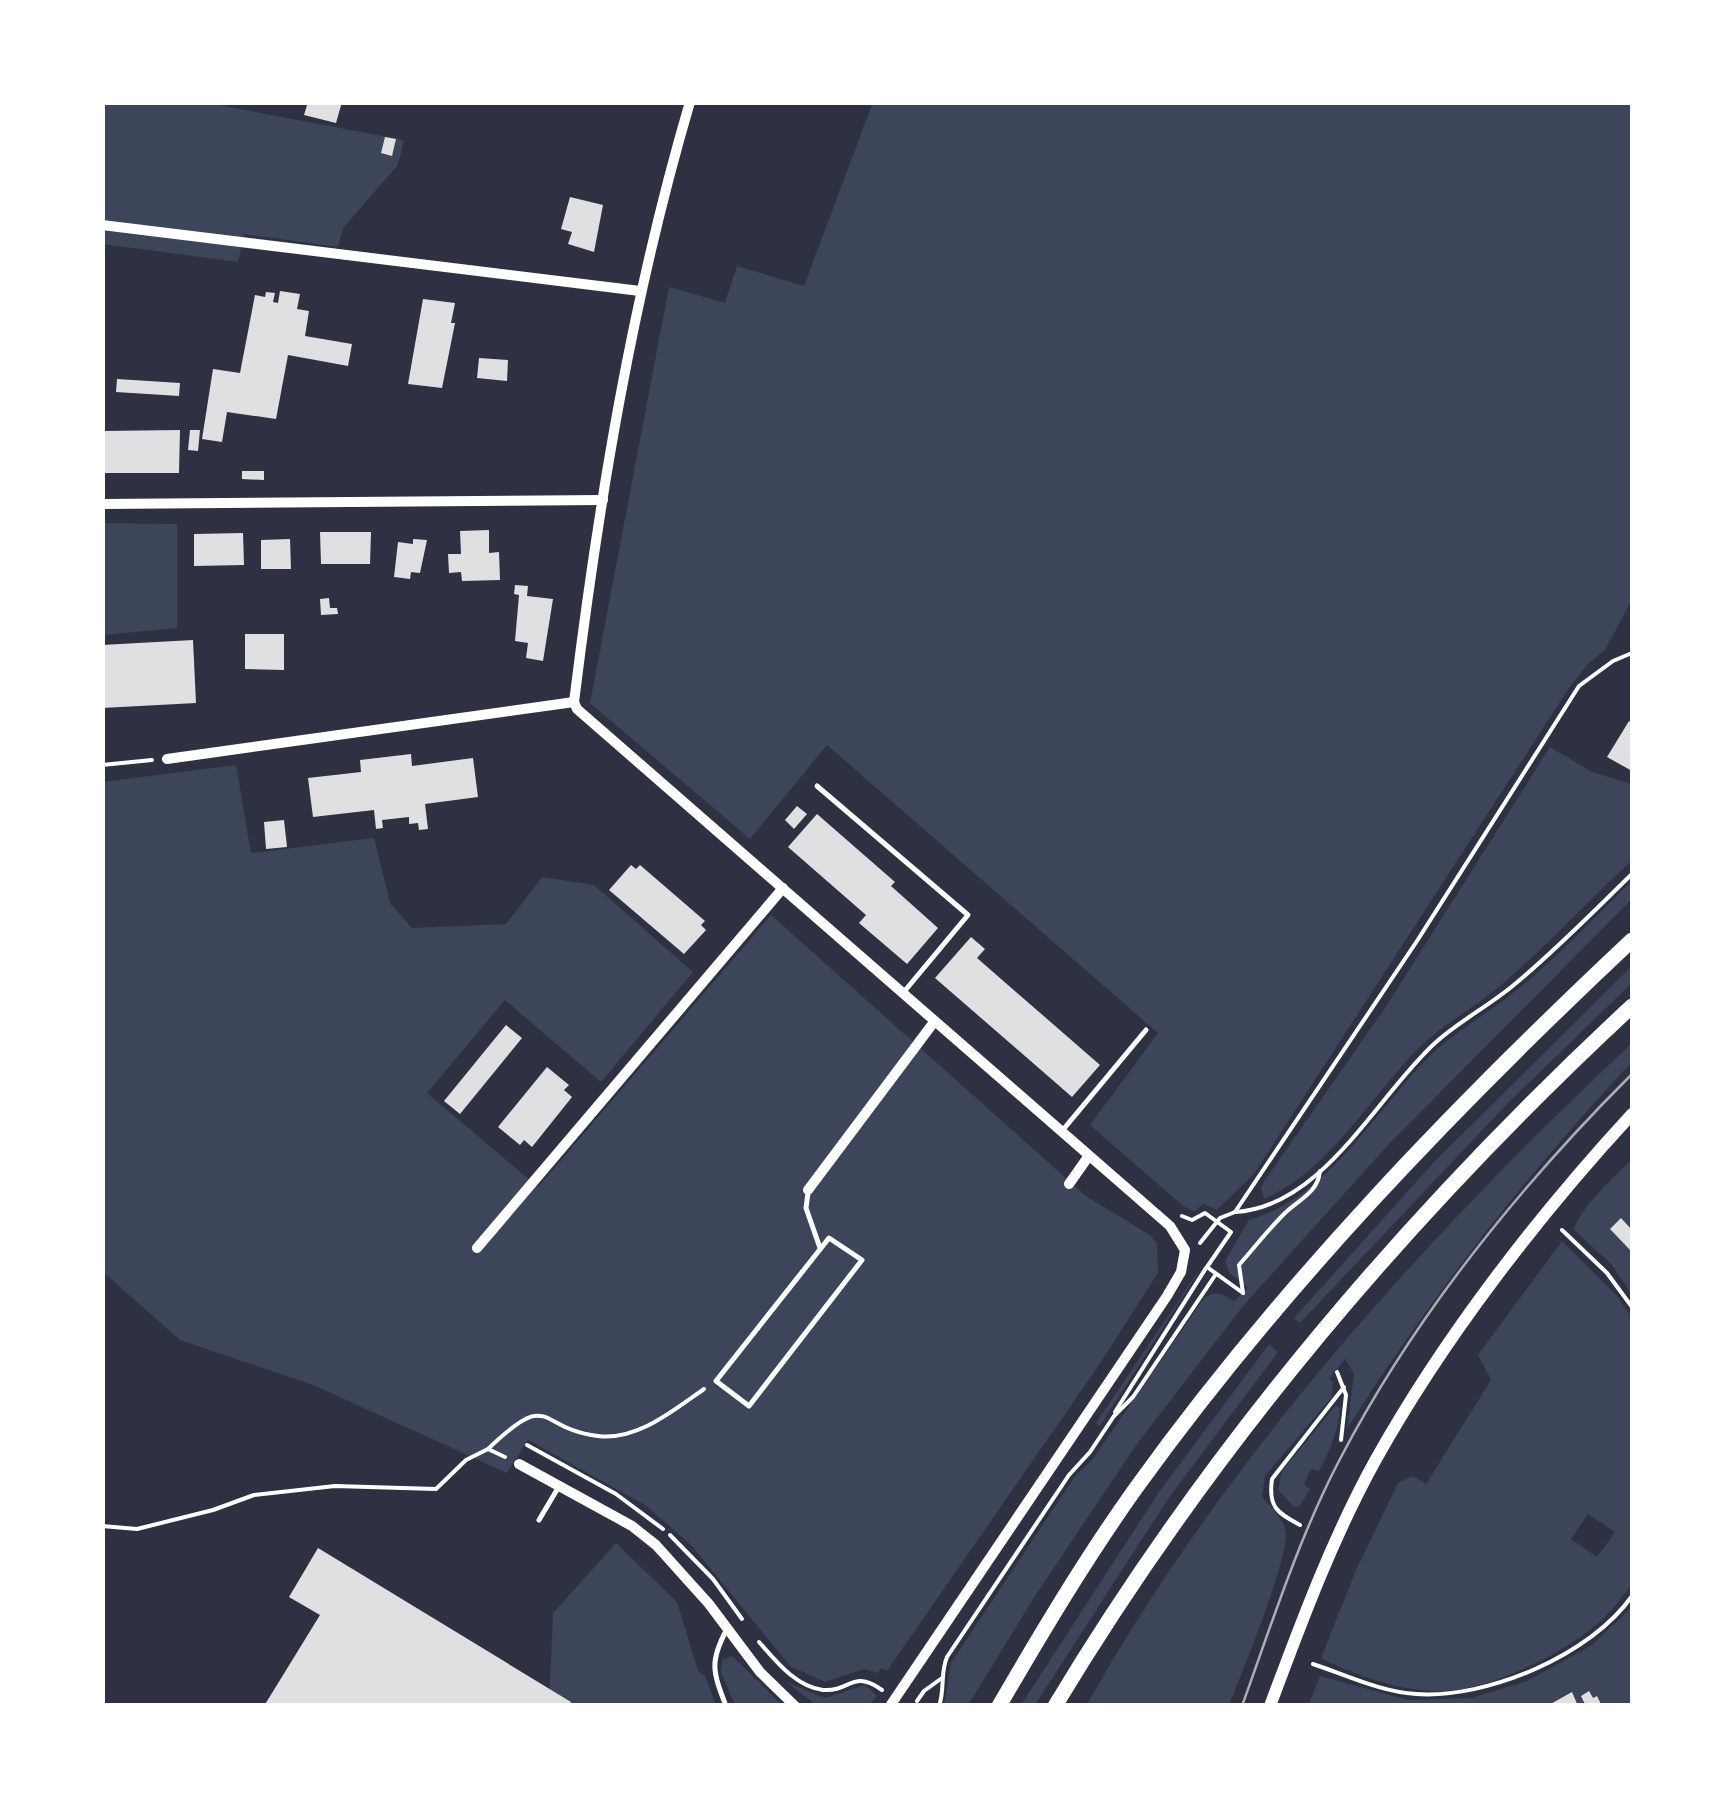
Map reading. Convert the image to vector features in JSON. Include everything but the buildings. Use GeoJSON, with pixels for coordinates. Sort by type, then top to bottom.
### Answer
{"type":"FeatureCollection","features":[{"type":"Feature","properties":{"kind":"main road"},"geometry":{"type":"LineString","coordinates":[[999,1706],[1066,1593],[1134,1490],[1285,1298],[1473,1094],[1632,940]]}},
{"type":"Feature","properties":{"kind":"main road"},"geometry":{"type":"LineString","coordinates":[[1055,1706],[1123,1594],[1192,1496],[1332,1317],[1433,1204],[1632,1006]]}},
{"type":"Feature","properties":{"kind":"street"},"geometry":{"type":"LineString","coordinates":[[690,102],[640,292],[603,500],[574,702],[583,716],[1170,1226],[1186,1250],[1181,1272],[1168,1296],[890,1706]]}},
{"type":"Feature","properties":{"kind":"street"},"geometry":{"type":"LineString","coordinates":[[102,225],[640,292]]}},
{"type":"Feature","properties":{"kind":"street"},"geometry":{"type":"LineString","coordinates":[[102,504],[603,500]]}},
{"type":"Feature","properties":{"kind":"street"},"geometry":{"type":"LineString","coordinates":[[168,759],[574,702]]}},
{"type":"Feature","properties":{"kind":"street"},"geometry":{"type":"LineString","coordinates":[[477,1248],[784,888]]}},
{"type":"Feature","properties":{"kind":"street"},"geometry":{"type":"LineString","coordinates":[[808,1190],[934,1022]]}},
{"type":"Feature","properties":{"kind":"street"},"geometry":{"type":"LineString","coordinates":[[1270,1706],[1338,1534],[1384,1447],[1459,1331],[1580,1171],[1632,1114]]}},
{"type":"Feature","properties":{"kind":"street"},"geometry":{"type":"LineString","coordinates":[[1068,1184],[1088,1158]]}},
{"type":"Feature","properties":{"kind":"street"},"geometry":{"type":"LineString","coordinates":[[519,1464],[632,1526],[656,1546],[684,1573],[760,1672],[795,1706]]}},
{"type":"Feature","properties":{"kind":"lane"},"geometry":{"type":"LineString","coordinates":[[818,786],[968,915],[901,995]]}},
{"type":"Feature","properties":{"kind":"lane"},"geometry":{"type":"LineString","coordinates":[[1060,1134],[1146,1030]]}},
{"type":"Feature","properties":{"kind":"lane"},"geometry":{"type":"LineString","coordinates":[[808,1190],[806,1208],[820,1248]]}},
{"type":"Feature","properties":{"kind":"lane"},"geometry":{"type":"LineString","coordinates":[[829,1238],[862,1260],[749,1406],[716,1380],[829,1238]]}},
{"type":"Feature","properties":{"kind":"lane"},"geometry":{"type":"LineString","coordinates":[[539,1520],[559,1485]]}},
{"type":"Feature","properties":{"kind":"lane"},"geometry":{"type":"LineString","coordinates":[[726,1629],[712,1668],[726,1706]]}},
{"type":"Feature","properties":{"kind":"path"},"geometry":{"type":"LineString","coordinates":[[1235,1212],[1417,941],[1579,686],[1613,661],[1632,654]]}},
{"type":"Feature","properties":{"kind":"path"},"geometry":{"type":"LineString","coordinates":[[102,766],[168,759]]}},
{"type":"Feature","properties":{"kind":"path"},"geometry":{"type":"LineString","coordinates":[[1186,1250],[1204,1242],[1220,1218],[1278,1202],[1320,1170],[1354,1137],[1422,1056],[1455,1026],[1514,985],[1632,874]]}},
{"type":"Feature","properties":{"kind":"path"},"geometry":{"type":"LineString","coordinates":[[1243,1293],[1240,1265],[1285,1213],[1305,1199],[1320,1180],[1320,1170]]}},
{"type":"Feature","properties":{"kind":"path"},"geometry":{"type":"LineString","coordinates":[[1562,1230],[1607,1273],[1632,1307]]}},
{"type":"Feature","properties":{"kind":"path"},"geometry":{"type":"LineString","coordinates":[[1114,1416],[1117,1405],[1207,1267]]}},
{"type":"Feature","properties":{"kind":"path"},"geometry":{"type":"LineString","coordinates":[[939,1706],[946,1658],[1069,1475],[1133,1397],[1216,1274]]}},
{"type":"Feature","properties":{"kind":"path"},"geometry":{"type":"LineString","coordinates":[[1336,1372],[1344,1387],[1341,1440]]}},
{"type":"Feature","properties":{"kind":"path"},"geometry":{"type":"LineString","coordinates":[[102,1526],[138,1529],[254,1495],[334,1486],[436,1490],[466,1460],[488,1449],[528,1416],[547,1416],[577,1431],[601,1437],[639,1430],[716,1380]]}},
{"type":"Feature","properties":{"kind":"path"},"geometry":{"type":"LineString","coordinates":[[1300,1525],[1280,1514],[1270,1496],[1272,1479],[1344,1387]]}},
{"type":"Feature","properties":{"kind":"path"},"geometry":{"type":"LineString","coordinates":[[488,1449],[519,1464]]}},
{"type":"Feature","properties":{"kind":"path"},"geometry":{"type":"LineString","coordinates":[[1313,1664],[1413,1694],[1485,1689],[1542,1667],[1581,1643],[1632,1596]]}},
{"type":"Feature","properties":{"kind":"path"},"geometry":{"type":"LineString","coordinates":[[917,1701],[942,1678]]}},
{"type":"Feature","properties":{"kind":"shaded area"},"geometry":{"type":"Polygon","coordinates":[[[873,102],[1632,103],[1632,600],[1605,650],[1571,685],[1254,1174],[1217,1210],[1203,1204],[1194,1212],[1183,1206],[1090,1125],[1158,1033],[827,745],[750,839],[590,703],[669,287],[725,303],[737,266],[804,286],[873,102]]]}},
{"type":"Feature","properties":{"kind":"shaded area"},"geometry":{"type":"Polygon","coordinates":[[[102,103],[208,103],[404,140],[398,165],[343,228],[338,247],[244,234],[238,262],[103,244],[102,103]]]}},
{"type":"Feature","properties":{"kind":"shaded area"},"geometry":{"type":"Polygon","coordinates":[[[103,523],[177,524],[177,628],[103,635],[103,523]]]}},
{"type":"Feature","properties":{"kind":"shaded area"},"geometry":{"type":"Polygon","coordinates":[[[1550,747],[1592,772],[1632,784],[1632,860],[1506,981],[1421,1046],[1310,1170],[1264,1199],[1261,1188],[1265,1180],[1385,1008],[1550,747]]]}},
{"type":"Feature","properties":{"kind":"shaded area"},"geometry":{"type":"Polygon","coordinates":[[[236,765],[251,853],[374,838],[390,903],[412,928],[506,924],[542,877],[594,885],[693,972],[601,1082],[505,1000],[427,1093],[538,1187],[771,915],[1086,1196],[1150,1235],[1157,1244],[1158,1273],[1097,1368],[887,1671],[864,1669],[825,1682],[790,1666],[692,1546],[645,1505],[528,1440],[507,1473],[313,1385],[180,1340],[103,1272],[103,782],[236,765]]]}},
{"type":"Feature","properties":{"kind":"shaded area"},"geometry":{"type":"Polygon","coordinates":[[[1632,881],[1632,899],[1389,1144],[1243,1306],[1137,1444],[968,1705],[944,1706],[951,1663],[1075,1476],[1092,1460],[1204,1298],[1216,1293],[1235,1301],[1248,1287],[1229,1273],[1225,1261],[1249,1220],[1278,1208],[1329,1171],[1435,1051],[1541,969],[1632,881]]]}},
{"type":"Feature","properties":{"kind":"shaded area"},"geometry":{"type":"Polygon","coordinates":[[[1632,966],[1632,983],[1508,1103],[1300,1323],[1294,1318],[1434,1162],[1632,966]]]}},
{"type":"Feature","properties":{"kind":"shaded area"},"geometry":{"type":"Polygon","coordinates":[[[1632,1043],[1632,1062],[1480,1239],[1347,1429],[1354,1374],[1345,1359],[1329,1379],[1333,1382],[1332,1397],[1265,1476],[1262,1496],[1283,1524],[1285,1541],[1264,1615],[1229,1705],[1086,1706],[1201,1525],[1334,1354],[1479,1193],[1632,1043]]]}},
{"type":"Feature","properties":{"kind":"shaded area"},"geometry":{"type":"Polygon","coordinates":[[[1632,1159],[1632,1295],[1611,1264],[1574,1230],[1590,1202],[1632,1159]]]}},
{"type":"Feature","properties":{"kind":"shaded area"},"geometry":{"type":"Polygon","coordinates":[[[1562,1241],[1616,1295],[1632,1318],[1632,1584],[1602,1620],[1567,1646],[1523,1669],[1475,1686],[1432,1691],[1403,1687],[1321,1658],[1356,1570],[1398,1483],[1413,1476],[1426,1484],[1491,1380],[1478,1355],[1562,1241]],[[1588,1514],[1571,1539],[1597,1557],[1615,1532],[1588,1514]]]}},
{"type":"Feature","properties":{"kind":"shaded area"},"geometry":{"type":"Polygon","coordinates":[[[1198,1273],[1100,1426],[1096,1423],[1198,1273]]]}},
{"type":"Feature","properties":{"kind":"shaded area"},"geometry":{"type":"Polygon","coordinates":[[[1269,1344],[1278,1352],[1168,1499],[1035,1705],[1021,1705],[1159,1492],[1269,1344]]]}},
{"type":"Feature","properties":{"kind":"shaded area"},"geometry":{"type":"Polygon","coordinates":[[[1336,1405],[1340,1408],[1339,1417],[1330,1448],[1319,1471],[1311,1469],[1304,1485],[1310,1489],[1299,1507],[1294,1507],[1278,1490],[1282,1471],[1336,1405]]]}},
{"type":"Feature","properties":{"kind":"shaded area"},"geometry":{"type":"Polygon","coordinates":[[[616,1543],[677,1602],[698,1671],[705,1676],[716,1705],[549,1706],[553,1613],[616,1543]]]}},
{"type":"Feature","properties":{"kind":"shaded area"},"geometry":{"type":"Polygon","coordinates":[[[1632,1607],[1632,1705],[1308,1706],[1320,1676],[1409,1700],[1471,1698],[1527,1681],[1592,1645],[1632,1607]]]}},
{"type":"Feature","properties":{"kind":"shaded area"},"geometry":{"type":"Polygon","coordinates":[[[732,1656],[782,1705],[735,1705],[721,1673],[722,1660],[732,1656]]]}},
{"type":"Feature","properties":{"kind":"shaded area"},"geometry":{"type":"Polygon","coordinates":[[[785,1681],[825,1698],[865,1685],[877,1696],[869,1705],[816,1705],[785,1681]]]}},
{"type":"Feature","properties":{"kind":"tram line"},"geometry":{"type":"LineString","coordinates":[[1242,1706],[1312,1519],[1369,1406],[1435,1305],[1509,1208],[1632,1074]]}}]}
